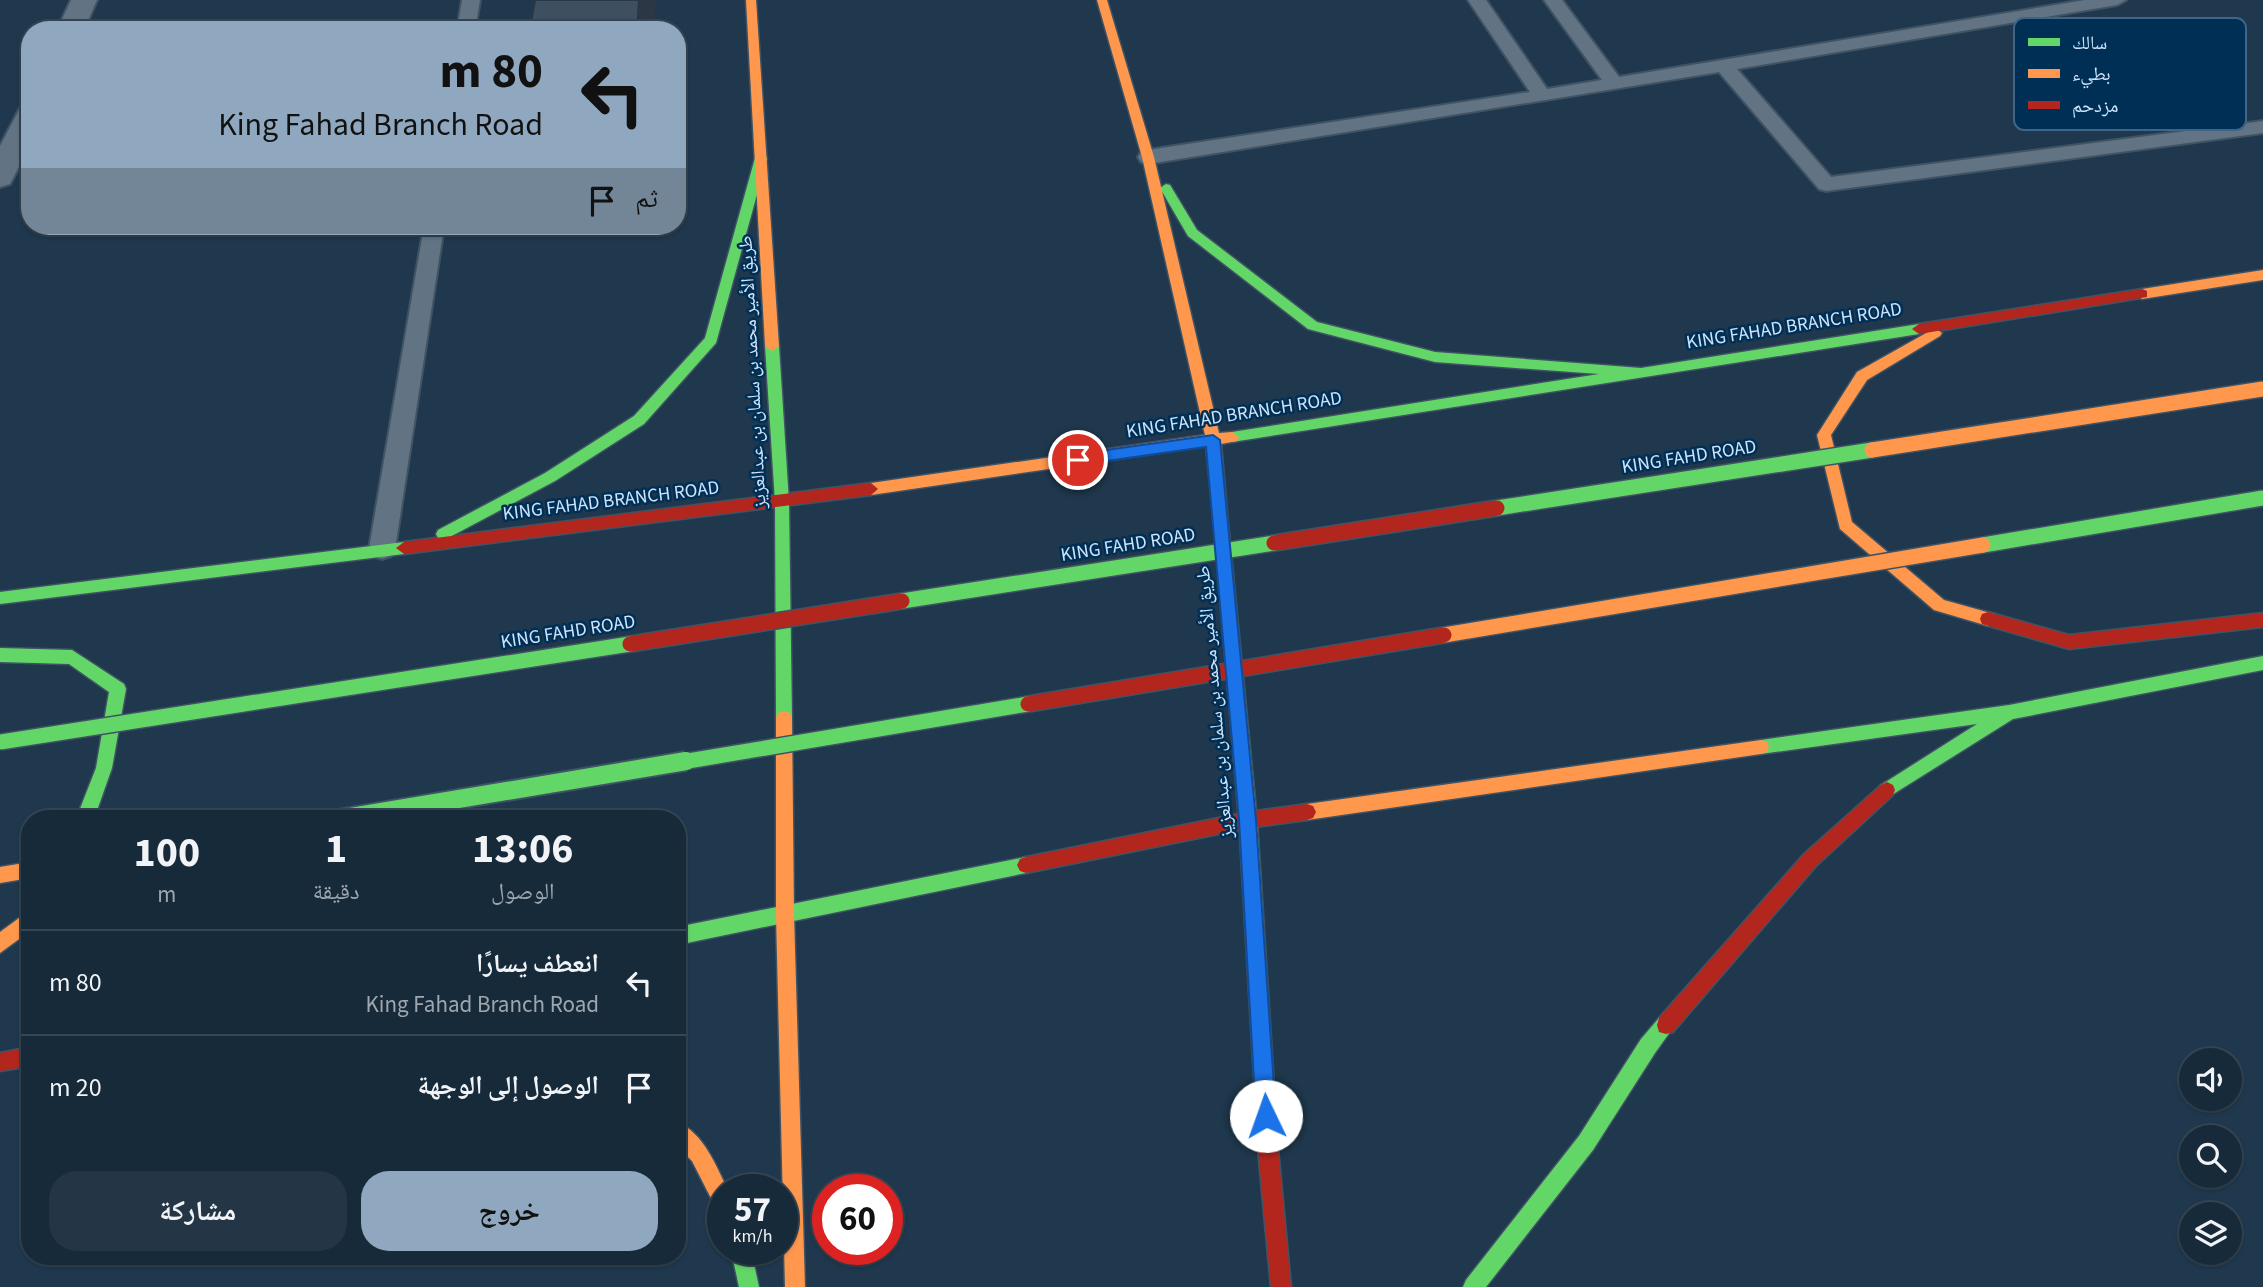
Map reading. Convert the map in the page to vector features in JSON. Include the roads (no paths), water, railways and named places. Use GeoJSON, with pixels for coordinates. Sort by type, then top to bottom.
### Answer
{"type":"FeatureCollection","features":[{"type":"Feature","properties":{"kind":"main road","name":"طريق الأمير محمد بن سلمان بن عبدالعزيز"},"geometry":{"type":"LineString","coordinates":[[751,0],[782,502],[785,915],[795,1287]]}},
{"type":"Feature","properties":{"kind":"main road","name":"طريق الأمير محمد بن سلمان بن عبدالعزيز"},"geometry":{"type":"LineString","coordinates":[[1102,0],[1148,156],[1213,440],[1248,820],[1271,1197],[1281,1287]]}},
{"type":"Feature","properties":{"kind":"main road"},"geometry":{"type":"LineString","coordinates":[[1148,156],[1192,233],[1313,326],[1435,357],[1638,373]]}},
{"type":"Feature","properties":{"kind":"main road"},"geometry":{"type":"LineString","coordinates":[[421,545],[550,477],[639,419],[711,340],[761,158]]}},
{"type":"Feature","properties":{"kind":"main road","name":"KING FAHAD BRANCH ROAD"},"geometry":{"type":"LineString","coordinates":[[0,598],[782,502],[1213,440],[2263,275]]}},
{"type":"Feature","properties":{"kind":"main road"},"geometry":{"type":"LineString","coordinates":[[1952,323],[1862,376],[1824,435],[1845,525],[1939,605],[2069,642],[2263,620]]}},
{"type":"Feature","properties":{"kind":"main road","name":"KING FAHD ROAD"},"geometry":{"type":"LineString","coordinates":[[0,742],[2263,389]]}},
{"type":"Feature","properties":{"kind":"main road"},"geometry":{"type":"LineString","coordinates":[[393,810],[2263,498]]}},
{"type":"Feature","properties":{"kind":"main road"},"geometry":{"type":"LineString","coordinates":[[0,655],[72,657],[118,689],[104,768],[88,810]]}},
{"type":"Feature","properties":{"kind":"main road"},"geometry":{"type":"LineString","coordinates":[[686,934],[1248,820],[2009,712],[2263,663]]}},
{"type":"Feature","properties":{"kind":"main road"},"geometry":{"type":"LineString","coordinates":[[1474,1287],[1586,1143],[1648,1046],[1811,860],[1895,783],[2009,712]]}},
{"type":"Feature","properties":{"kind":"main road"},"geometry":{"type":"LineString","coordinates":[[0,875],[21,872]]}},
{"type":"Feature","properties":{"kind":"main road"},"geometry":{"type":"LineString","coordinates":[[0,944],[21,926]]}},
{"type":"Feature","properties":{"kind":"main road"},"geometry":{"type":"LineString","coordinates":[[0,1062],[21,1058]]}},
{"type":"Feature","properties":{"kind":"main road"},"geometry":{"type":"LineString","coordinates":[[686,1141],[699,1154],[709,1174]]}},
{"type":"Feature","properties":{"kind":"main road"},"geometry":{"type":"LineString","coordinates":[[744,1265],[749,1287]]}},
{"type":"Feature","properties":{"kind":"street"},"geometry":{"type":"LineString","coordinates":[[74,21],[84,0]]}},
{"type":"Feature","properties":{"kind":"street"},"geometry":{"type":"LineString","coordinates":[[0,177],[21,133]]}},
{"type":"Feature","properties":{"kind":"lane"},"geometry":{"type":"LineString","coordinates":[[468,21],[471,0]]}},
{"type":"Feature","properties":{"kind":"lane"},"geometry":{"type":"LineString","coordinates":[[1477,0],[1542,96]]}},
{"type":"Feature","properties":{"kind":"lane"},"geometry":{"type":"LineString","coordinates":[[1553,0],[1614,83]]}},
{"type":"Feature","properties":{"kind":"lane"},"geometry":{"type":"LineString","coordinates":[[1148,156],[1542,96],[2117,0]]}},
{"type":"Feature","properties":{"kind":"lane"},"geometry":{"type":"LineString","coordinates":[[1724,66],[1826,184],[2240,130]]}},
{"type":"Feature","properties":{"kind":"lane"},"geometry":{"type":"LineString","coordinates":[[382,549],[433,235]]}}]}
